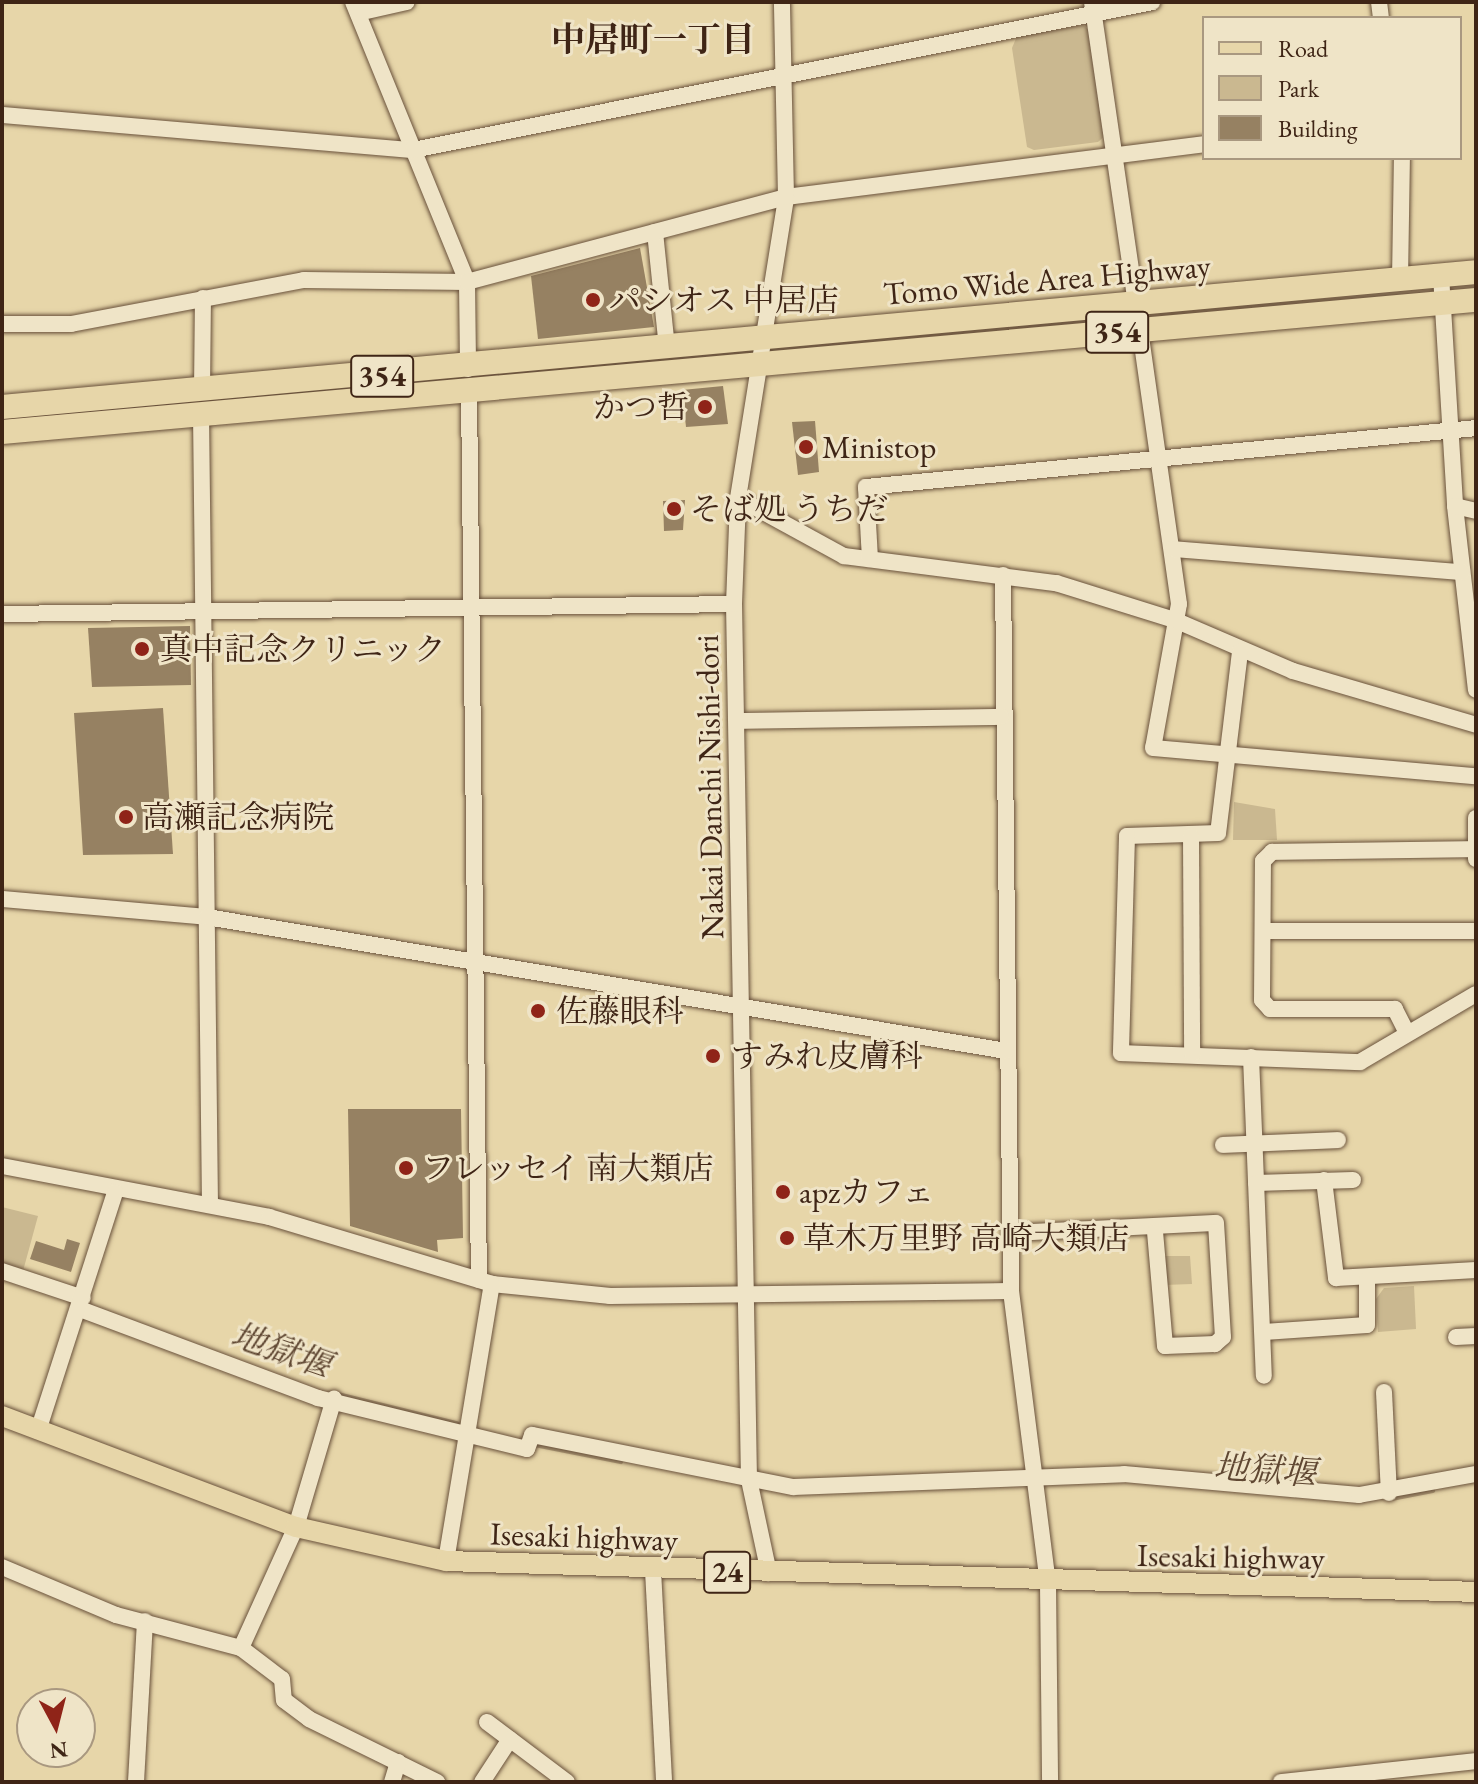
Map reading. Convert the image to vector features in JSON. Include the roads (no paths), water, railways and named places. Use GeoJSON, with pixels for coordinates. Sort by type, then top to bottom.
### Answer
{"type":"FeatureCollection","features":[{"type":"Feature","properties":{"kind":"highway","name":"Tomo Wide Area Highway"},"geometry":{"type":"LineString","coordinates":[[469,380],[667,348],[761,337],[1476,272]]}},
{"type":"Feature","properties":{"kind":"highway","name":"Tomo Wide Area Highway"},"geometry":{"type":"LineString","coordinates":[[2,407],[201,402],[469,380],[757,364],[1476,300]]}},
{"type":"Feature","properties":{"kind":"highway","name":"Tomo Wide Area Highway"},"geometry":{"type":"LineString","coordinates":[[2,432],[201,402]]}},
{"type":"Feature","properties":{"kind":"main road","name":"Isesaki highway"},"geometry":{"type":"LineString","coordinates":[[2,1416],[296,1527],[446,1561],[1048,1584],[1476,1592]]}},
{"type":"Feature","properties":{"kind":"street"},"geometry":{"type":"LineString","coordinates":[[407,2],[355,8],[467,282],[473,609],[473,962],[485,1282],[446,1561]]}},
{"type":"Feature","properties":{"kind":"street","name":"Nakai Danchi Nishi-dori"},"geometry":{"type":"LineString","coordinates":[[769,1573],[749,1480],[734,604],[738,498],[761,337],[786,197],[788,76],[782,2]]}},
{"type":"Feature","properties":{"kind":"street"},"geometry":{"type":"LineString","coordinates":[[2,115],[413,150],[788,76],[1093,8],[1152,2]]}},
{"type":"Feature","properties":{"kind":"street"},"geometry":{"type":"LineString","coordinates":[[1093,8],[1136,304]]}},
{"type":"Feature","properties":{"kind":"street"},"geometry":{"type":"LineString","coordinates":[[2,324],[71,324],[304,280],[467,282],[786,197],[1202,144]]}},
{"type":"Feature","properties":{"kind":"street"},"geometry":{"type":"LineString","coordinates":[[1400,280],[1402,160]]}},
{"type":"Feature","properties":{"kind":"street"},"geometry":{"type":"LineString","coordinates":[[655,232],[667,348]]}},
{"type":"Feature","properties":{"kind":"street"},"geometry":{"type":"LineString","coordinates":[[1441,275],[1455,506],[1476,690]]}},
{"type":"Feature","properties":{"kind":"street"},"geometry":{"type":"LineString","coordinates":[[203,298],[201,402],[207,611],[210,1204]]}},
{"type":"Feature","properties":{"kind":"street"},"geometry":{"type":"LineString","coordinates":[[1140,330],[1173,549],[1177,621],[1153,748],[1476,776]]}},
{"type":"Feature","properties":{"kind":"street"},"geometry":{"type":"LineString","coordinates":[[870,559],[866,487],[1476,428]]}},
{"type":"Feature","properties":{"kind":"street"},"geometry":{"type":"LineString","coordinates":[[738,498],[844,556],[1056,583],[1177,621],[1240,652],[1476,725]]}},
{"type":"Feature","properties":{"kind":"street"},"geometry":{"type":"LineString","coordinates":[[1455,506],[1476,511]]}},
{"type":"Feature","properties":{"kind":"street"},"geometry":{"type":"LineString","coordinates":[[1173,549],[1462,572]]}},
{"type":"Feature","properties":{"kind":"street"},"geometry":{"type":"LineString","coordinates":[[1003,575],[1001,717],[1011,1291],[1039,1473],[1048,1584],[1050,1782]]}},
{"type":"Feature","properties":{"kind":"street"},"geometry":{"type":"LineString","coordinates":[[2,614],[734,604]]}},
{"type":"Feature","properties":{"kind":"street"},"geometry":{"type":"LineString","coordinates":[[1240,652],[1224,755],[1218,833],[1127,836],[1121,1053],[1360,1062],[1406,1031],[1476,994]]}},
{"type":"Feature","properties":{"kind":"street"},"geometry":{"type":"LineString","coordinates":[[737,721],[1001,717]]}},
{"type":"Feature","properties":{"kind":"street"},"geometry":{"type":"LineString","coordinates":[[1476,818],[1476,859]]}},
{"type":"Feature","properties":{"kind":"street"},"geometry":{"type":"LineString","coordinates":[[1191,836],[1192,1054]]}},
{"type":"Feature","properties":{"kind":"street"},"geometry":{"type":"LineString","coordinates":[[1406,1031],[1395,1009],[1270,1009],[1262,1000],[1263,861],[1272,852],[1475,844]]}},
{"type":"Feature","properties":{"kind":"street"},"geometry":{"type":"LineString","coordinates":[[2,899],[207,917],[1006,1051]]}},
{"type":"Feature","properties":{"kind":"street"},"geometry":{"type":"LineString","coordinates":[[1263,931],[1476,931]]}},
{"type":"Feature","properties":{"kind":"street"},"geometry":{"type":"LineString","coordinates":[[1251,1057],[1250,1141],[1256,1183],[1264,1376]]}},
{"type":"Feature","properties":{"kind":"street"},"geometry":{"type":"LineString","coordinates":[[1223,1145],[1250,1141],[1338,1140]]}},
{"type":"Feature","properties":{"kind":"street"},"geometry":{"type":"LineString","coordinates":[[2,1166],[115,1192],[210,1204],[485,1282],[610,1296],[1011,1291]]}},
{"type":"Feature","properties":{"kind":"street"},"geometry":{"type":"LineString","coordinates":[[1324,1180],[1330,1269],[1336,1278],[1367,1280],[1476,1270]]}},
{"type":"Feature","properties":{"kind":"street"},"geometry":{"type":"LineString","coordinates":[[1256,1183],[1353,1180]]}},
{"type":"Feature","properties":{"kind":"street"},"geometry":{"type":"LineString","coordinates":[[38,1431],[115,1192]]}},
{"type":"Feature","properties":{"kind":"street"},"geometry":{"type":"LineString","coordinates":[[1161,1222],[1222,1229],[1223,1337],[1215,1344],[1165,1346],[1155,1231],[1161,1222]]}},
{"type":"Feature","properties":{"kind":"street"},"geometry":{"type":"LineString","coordinates":[[1010,1233],[1155,1231]]}},
{"type":"Feature","properties":{"kind":"street"},"geometry":{"type":"LineString","coordinates":[[2,1271],[269,1382],[527,1449],[532,1435],[749,1480],[810,1488],[1039,1473],[1389,1493],[1476,1474]]}},
{"type":"Feature","properties":{"kind":"street"},"geometry":{"type":"LineString","coordinates":[[1264,1332],[1367,1325],[1367,1280]]}},
{"type":"Feature","properties":{"kind":"street"},"geometry":{"type":"LineString","coordinates":[[1456,1337],[1476,1336]]}},
{"type":"Feature","properties":{"kind":"street"},"geometry":{"type":"LineString","coordinates":[[1384,1392],[1389,1493]]}},
{"type":"Feature","properties":{"kind":"street"},"geometry":{"type":"LineString","coordinates":[[241,1648],[296,1527],[334,1399]]}},
{"type":"Feature","properties":{"kind":"street"},"geometry":{"type":"LineString","coordinates":[[2,1567],[145,1621],[241,1648],[282,1679],[284,1700],[309,1719],[437,1782]]}},
{"type":"Feature","properties":{"kind":"street"},"geometry":{"type":"LineString","coordinates":[[653,1570],[664,1782]]}},
{"type":"Feature","properties":{"kind":"street"},"geometry":{"type":"LineString","coordinates":[[136,1782],[145,1621]]}},
{"type":"Feature","properties":{"kind":"street"},"geometry":{"type":"LineString","coordinates":[[487,1722],[567,1782]]}},
{"type":"Feature","properties":{"kind":"street"},"geometry":{"type":"LineString","coordinates":[[482,1782],[510,1739]]}},
{"type":"Feature","properties":{"kind":"street"},"geometry":{"type":"LineString","coordinates":[[1281,1782],[1384,1777],[1476,1761]]}},
{"type":"Feature","properties":{"kind":"street"},"geometry":{"type":"LineString","coordinates":[[392,1782],[398,1762]]}},
{"type":"Feature","properties":{"kind":"waterway","name":"地獄堰"},"geometry":{"type":"LineString","coordinates":[[333,1393],[456,1423]]}},
{"type":"Feature","properties":{"kind":"waterway","name":"地獄堰"},"geometry":{"type":"LineString","coordinates":[[534,1444],[620,1461]]}},
{"type":"Feature","properties":{"kind":"waterway","name":"地獄堰"},"geometry":{"type":"LineString","coordinates":[[1391,1498],[1432,1490]]}},
{"type":"Feature","properties":{"kind":"place","name":"パシオス 中居店"},"geometry":{"type":"Point","coordinates":[593,300]}},
{"type":"Feature","properties":{"kind":"place","name":"かつ哲"},"geometry":{"type":"Point","coordinates":[705,407]}},
{"type":"Feature","properties":{"kind":"place","name":"Ministop"},"geometry":{"type":"Point","coordinates":[806,447]}},
{"type":"Feature","properties":{"kind":"place","name":"そば処 うちだ"},"geometry":{"type":"Point","coordinates":[674,509]}},
{"type":"Feature","properties":{"kind":"place","name":"真中記念クリニック"},"geometry":{"type":"Point","coordinates":[142,649]}},
{"type":"Feature","properties":{"kind":"place","name":"高瀬記念病院"},"geometry":{"type":"Point","coordinates":[126,817]}},
{"type":"Feature","properties":{"kind":"place","name":"佐藤眼科"},"geometry":{"type":"Point","coordinates":[538,1011]}},
{"type":"Feature","properties":{"kind":"place","name":"すみれ皮膚科"},"geometry":{"type":"Point","coordinates":[713,1056]}},
{"type":"Feature","properties":{"kind":"place","name":"フレッセイ 南大類店"},"geometry":{"type":"Point","coordinates":[406,1168]}},
{"type":"Feature","properties":{"kind":"place","name":"apzカフェ"},"geometry":{"type":"Point","coordinates":[783,1192]}},
{"type":"Feature","properties":{"kind":"place","name":"草木万里野 高崎大類店"},"geometry":{"type":"Point","coordinates":[787,1238]}},
{"type":"Feature","properties":{"kind":"district","name":"中居町一丁目"},"geometry":{"type":"Point","coordinates":[653,40]}}]}
